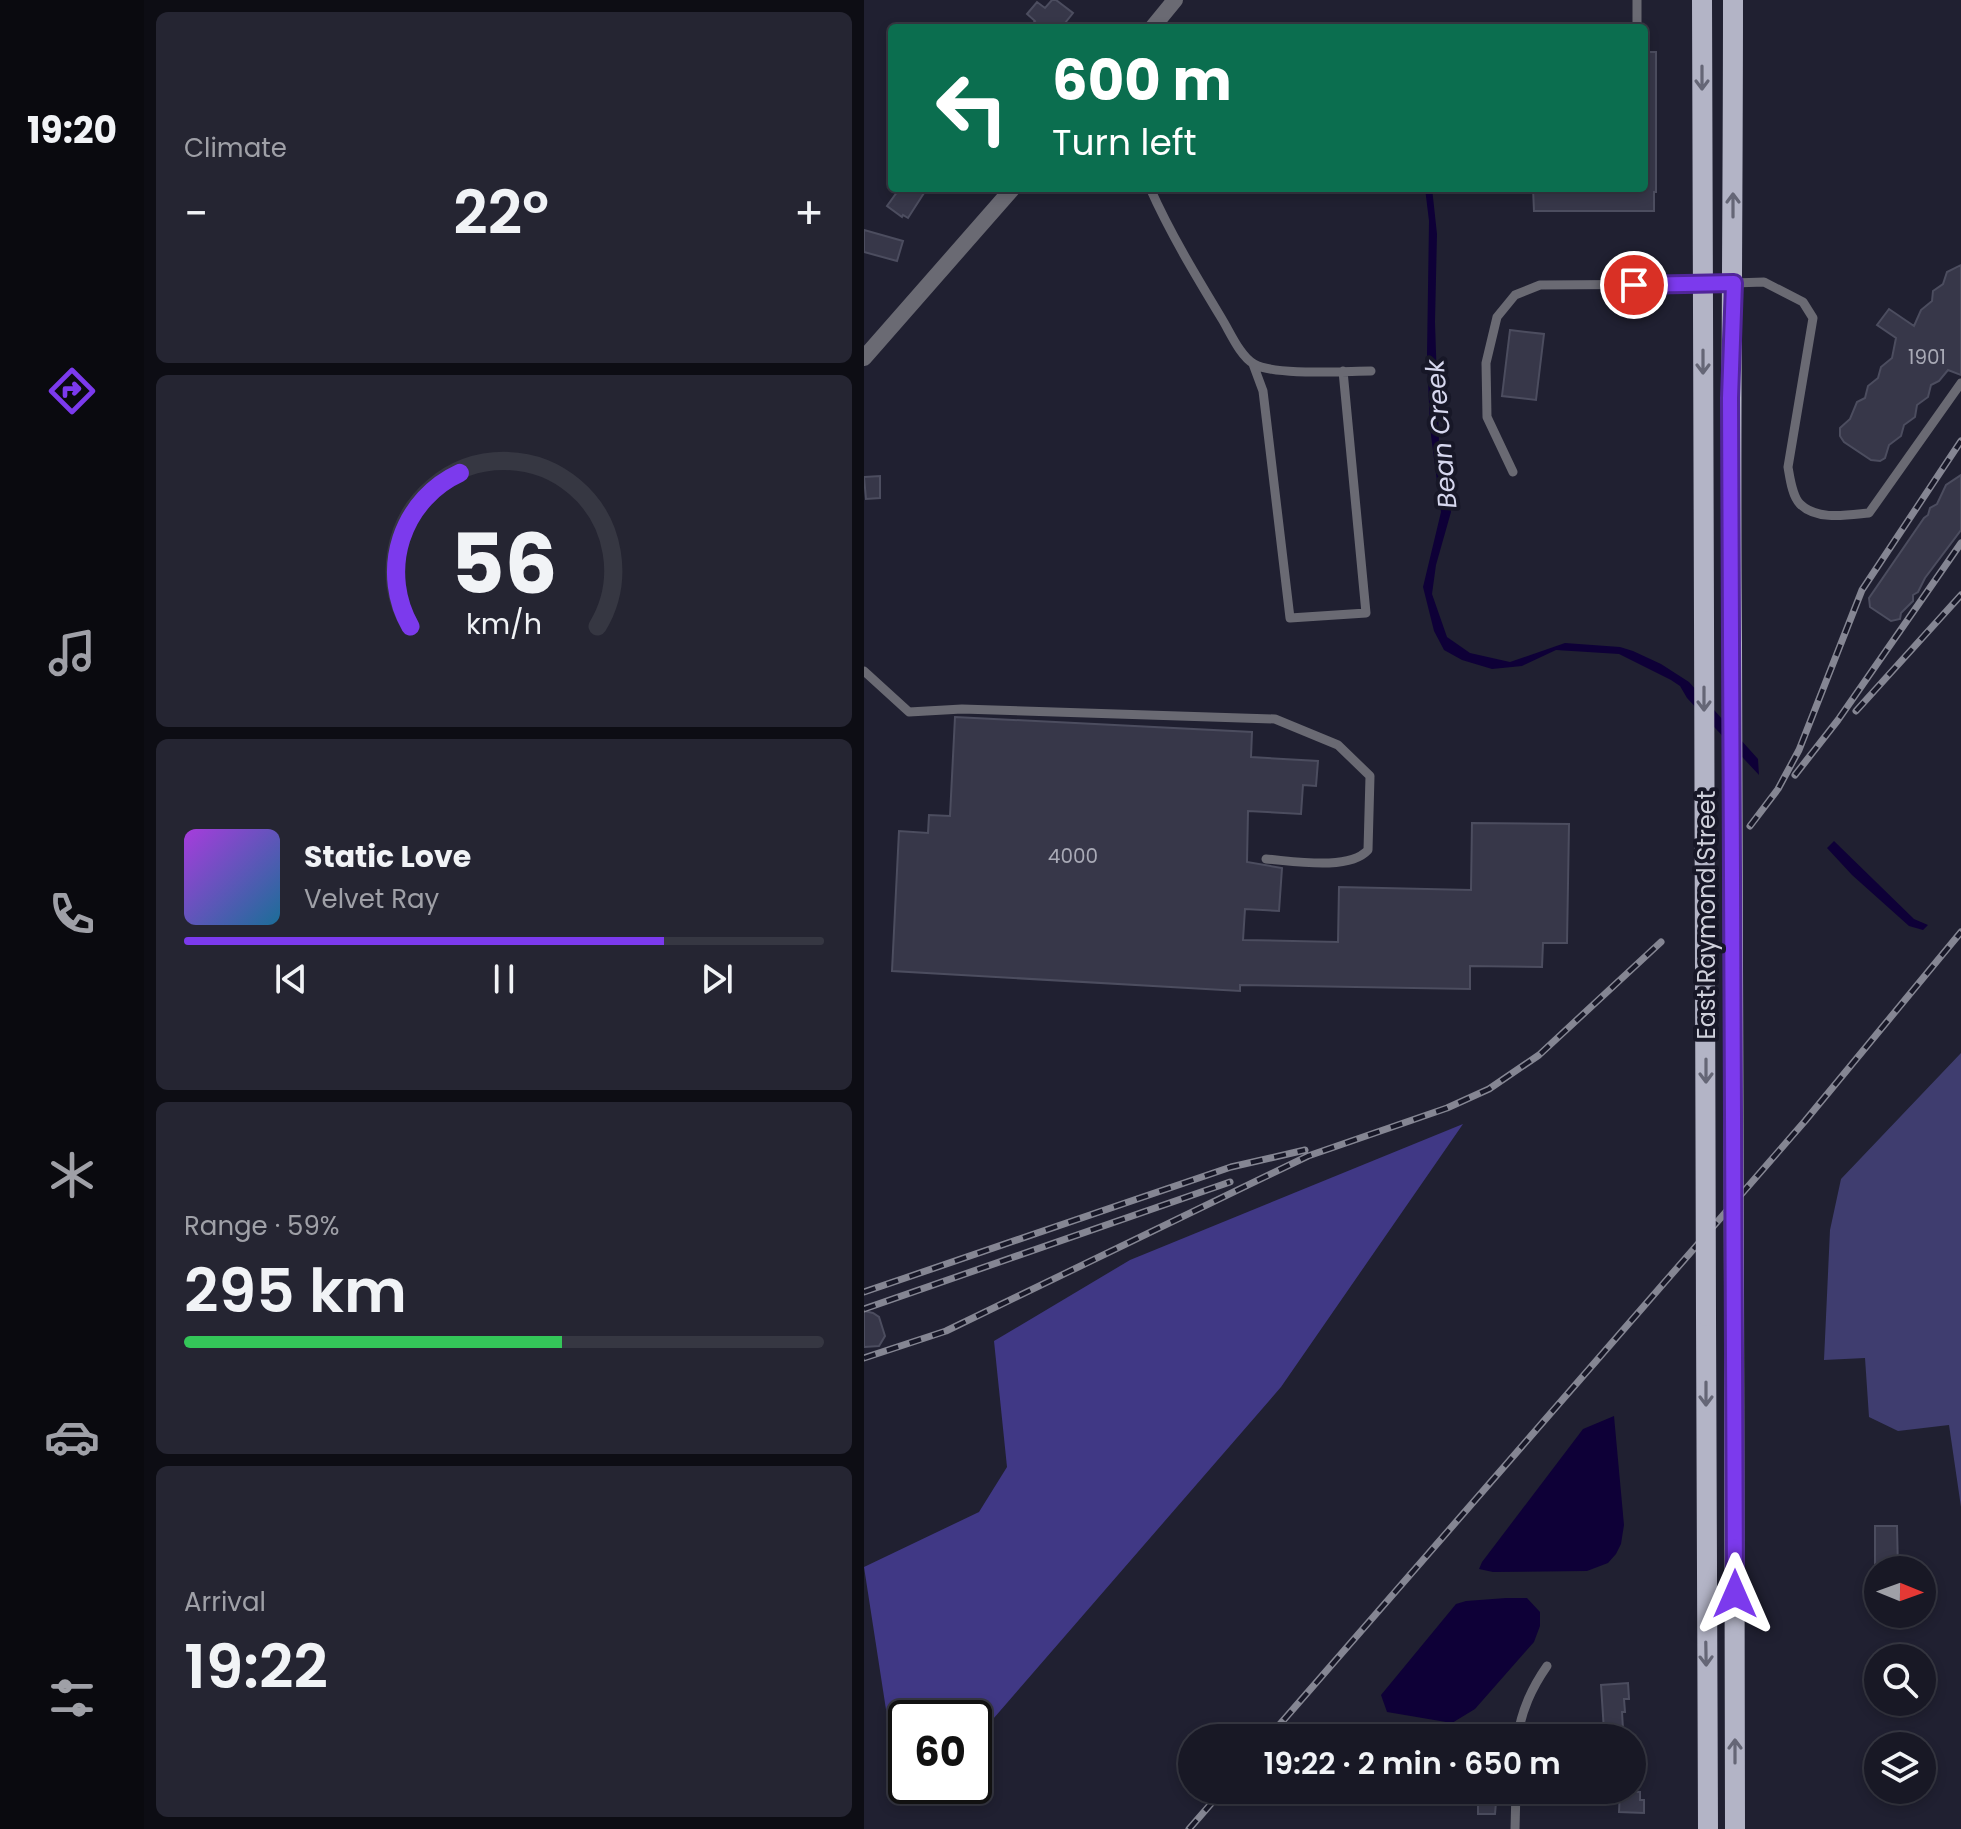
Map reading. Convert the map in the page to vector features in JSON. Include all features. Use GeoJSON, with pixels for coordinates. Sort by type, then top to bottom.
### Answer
{"type":"FeatureCollection","features":[{"type":"Feature","properties":{"kind":"main road","name":"East Raymond Street"},"geometry":{"type":"LineString","coordinates":[[1702,0],[1708,1829]]}},
{"type":"Feature","properties":{"kind":"main road","name":"East Raymond Street"},"geometry":{"type":"LineString","coordinates":[[1733,0],[1734,283],[1730,398],[1735,1829]]}},
{"type":"Feature","properties":{"kind":"main road"},"geometry":{"type":"LineString","coordinates":[[1702,284],[1734,283]]}},
{"type":"Feature","properties":{"kind":"street"},"geometry":{"type":"LineString","coordinates":[[1155,24],[1175,0]]}},
{"type":"Feature","properties":{"kind":"street"},"geometry":{"type":"LineString","coordinates":[[864,358],[1009,192]]}},
{"type":"Feature","properties":{"kind":"lane"},"geometry":{"type":"LineString","coordinates":[[1637,0],[1637,24]]}},
{"type":"Feature","properties":{"kind":"lane"},"geometry":{"type":"LineString","coordinates":[[1152,192],[1191,267],[1237,344],[1253,364],[1263,391],[1290,618],[1366,613],[1343,371]]}},
{"type":"Feature","properties":{"kind":"lane"},"geometry":{"type":"LineString","coordinates":[[1734,283],[1764,282],[1803,302],[1813,318],[1788,467],[1792,489],[1800,504],[1822,515],[1869,513],[1961,383]]}},
{"type":"Feature","properties":{"kind":"lane"},"geometry":{"type":"LineString","coordinates":[[1513,472],[1487,417],[1486,363],[1497,317],[1515,295],[1540,285],[1702,284]]}},
{"type":"Feature","properties":{"kind":"lane"},"geometry":{"type":"LineString","coordinates":[[1253,364],[1275,370],[1371,371]]}},
{"type":"Feature","properties":{"kind":"lane"},"geometry":{"type":"LineString","coordinates":[[864,671],[909,712],[962,709],[1275,719],[1338,745],[1370,776],[1368,850],[1362,857],[1344,861],[1319,863],[1266,859]]}},
{"type":"Feature","properties":{"kind":"lane"},"geometry":{"type":"LineString","coordinates":[[1520,1724],[1532,1688],[1547,1666]]}},
{"type":"Feature","properties":{"kind":"lane"},"geometry":{"type":"LineString","coordinates":[[1515,1829],[1516,1804]]}},
{"type":"Feature","properties":{"kind":"shaded area"},"geometry":{"type":"Polygon","coordinates":[[[1425,192],[1432,192],[1437,234],[1435,322],[1439,443],[1451,512],[1436,565],[1432,594],[1447,637],[1470,653],[1510,662],[1565,643],[1620,647],[1633,651],[1689,682],[1758,759],[1759,775],[1687,698],[1680,686],[1619,654],[1556,650],[1522,666],[1492,669],[1462,660],[1444,650],[1434,631],[1423,587],[1441,512],[1430,428],[1427,355],[1429,221],[1425,192]]]}},
{"type":"Feature","properties":{"kind":"shaded area"},"geometry":{"type":"Polygon","coordinates":[[[1834,841],[1914,919],[1928,925],[1923,930],[1909,926],[1827,848],[1834,841]]]}},
{"type":"Feature","properties":{"kind":"shaded area"},"geometry":{"type":"Polygon","coordinates":[[[1961,1053],[1961,1507],[1949,1425],[1898,1431],[1869,1417],[1865,1358],[1824,1360],[1830,1230],[1841,1179],[1961,1053]]]}},
{"type":"Feature","properties":{"kind":"shaded area"},"geometry":{"type":"Polygon","coordinates":[[[1463,1124],[1281,1387],[992,1720],[992,1700],[888,1700],[888,1723],[864,1567],[979,1512],[1007,1467],[994,1341],[1130,1260],[1463,1124]]]}},
{"type":"Feature","properties":{"kind":"shaded area"},"geometry":{"type":"Polygon","coordinates":[[[1614,1416],[1624,1525],[1616,1554],[1608,1563],[1587,1571],[1493,1572],[1479,1569],[1583,1429],[1614,1416]]]}},
{"type":"Feature","properties":{"kind":"shaded area"},"geometry":{"type":"Polygon","coordinates":[[[1527,1598],[1540,1612],[1540,1626],[1534,1642],[1475,1709],[1452,1723],[1387,1712],[1381,1695],[1456,1604],[1527,1598]]]}},
{"type":"Feature","properties":{"kind":"building"},"geometry":{"type":"Polygon","coordinates":[[[1056,0],[1073,13],[1064,24],[1032,24],[1035,21],[1027,14],[1037,2],[1045,8],[1056,0]]]}},
{"type":"Feature","properties":{"kind":"building"},"geometry":{"type":"Polygon","coordinates":[[[1648,52],[1656,52],[1654,211],[1534,211],[1533,192],[1648,192],[1648,52]]]}},
{"type":"Feature","properties":{"kind":"building"},"geometry":{"type":"Polygon","coordinates":[[[897,192],[924,193],[908,218],[887,206],[897,192]]]}},
{"type":"Feature","properties":{"kind":"building"},"geometry":{"type":"Polygon","coordinates":[[[864,230],[903,241],[897,261],[864,252],[864,230]]]}},
{"type":"Feature","properties":{"kind":"building"},"geometry":{"type":"Polygon","coordinates":[[[1961,265],[1961,375],[1948,370],[1931,385],[1928,397],[1917,405],[1915,417],[1904,425],[1901,436],[1889,445],[1885,458],[1871,460],[1844,442],[1840,428],[1850,419],[1857,402],[1865,398],[1868,386],[1878,378],[1881,367],[1892,358],[1896,338],[1877,325],[1889,309],[1914,326],[1921,310],[1932,301],[1933,291],[1943,284],[1947,272],[1961,265]]]}},
{"type":"Feature","properties":{"kind":"building"},"geometry":{"type":"Polygon","coordinates":[[[1510,330],[1544,334],[1536,400],[1502,396],[1510,330]]]}},
{"type":"Feature","properties":{"kind":"building"},"geometry":{"type":"Polygon","coordinates":[[[1961,475],[1961,530],[1913,595],[1913,601],[1901,613],[1900,619],[1891,621],[1870,607],[1869,598],[1930,508],[1937,504],[1946,485],[1961,475]]]}},
{"type":"Feature","properties":{"kind":"building"},"geometry":{"type":"Polygon","coordinates":[[[880,476],[880,498],[866,499],[864,477],[880,476]]]}},
{"type":"Feature","properties":{"kind":"building"},"geometry":{"type":"Polygon","coordinates":[[[955,717],[1252,732],[1251,757],[1318,761],[1316,786],[1303,785],[1301,814],[1248,811],[1247,862],[1282,868],[1279,911],[1245,909],[1243,940],[1338,942],[1339,887],[1471,890],[1472,823],[1569,824],[1567,943],[1543,943],[1542,967],[1470,966],[1470,989],[1240,985],[1240,991],[892,971],[899,831],[928,833],[929,815],[950,816],[955,717]]]}},
{"type":"Feature","properties":{"kind":"building"},"geometry":{"type":"Polygon","coordinates":[[[864,1311],[879,1317],[885,1336],[879,1346],[864,1347],[864,1311]]]}},
{"type":"Feature","properties":{"kind":"building"},"geometry":{"type":"Polygon","coordinates":[[[1875,1526],[1897,1526],[1898,1556],[1875,1556],[1875,1526]]]}},
{"type":"Feature","properties":{"kind":"building"},"geometry":{"type":"Polygon","coordinates":[[[1628,1683],[1629,1699],[1624,1699],[1623,1724],[1604,1724],[1601,1685],[1628,1683]]]}},
{"type":"Feature","properties":{"kind":"building"},"geometry":{"type":"Polygon","coordinates":[[[1478,1804],[1496,1804],[1495,1814],[1478,1814],[1478,1804]]]}},
{"type":"Feature","properties":{"kind":"building"},"geometry":{"type":"Polygon","coordinates":[[[1619,1804],[1644,1804],[1644,1813],[1619,1812],[1619,1804]]]}},
{"type":"Feature","properties":{"kind":"railway"},"geometry":{"type":"LineString","coordinates":[[1750,826],[1778,789],[1799,750],[1862,590],[1961,441]]}},
{"type":"Feature","properties":{"kind":"railway"},"geometry":{"type":"LineString","coordinates":[[1795,775],[1838,720],[1961,543]]}},
{"type":"Feature","properties":{"kind":"railway"},"geometry":{"type":"LineString","coordinates":[[1856,711],[1961,595]]}},
{"type":"Feature","properties":{"kind":"railway"},"geometry":{"type":"LineString","coordinates":[[1280,1724],[1805,1121],[1961,932]]}},
{"type":"Feature","properties":{"kind":"railway"},"geometry":{"type":"LineString","coordinates":[[864,1358],[946,1331],[1308,1156],[1447,1108],[1489,1089],[1539,1055],[1661,942]]}},
{"type":"Feature","properties":{"kind":"railway"},"geometry":{"type":"LineString","coordinates":[[864,1292],[1231,1167],[1305,1150]]}},
{"type":"Feature","properties":{"kind":"railway"},"geometry":{"type":"LineString","coordinates":[[864,1309],[1230,1182]]}},
{"type":"Feature","properties":{"kind":"railway"},"geometry":{"type":"LineString","coordinates":[[1189,1829],[1211,1804]]}},
{"type":"Feature","properties":{"kind":"route"},"geometry":{"type":"LineString","coordinates":[[1634,285],[1734,283],[1730,398],[1735,1594]]}},
{"type":"Feature","properties":{"kind":"water label","name":"Bean Creek"},"geometry":{"type":"Point","coordinates":[1441,434]}}]}
